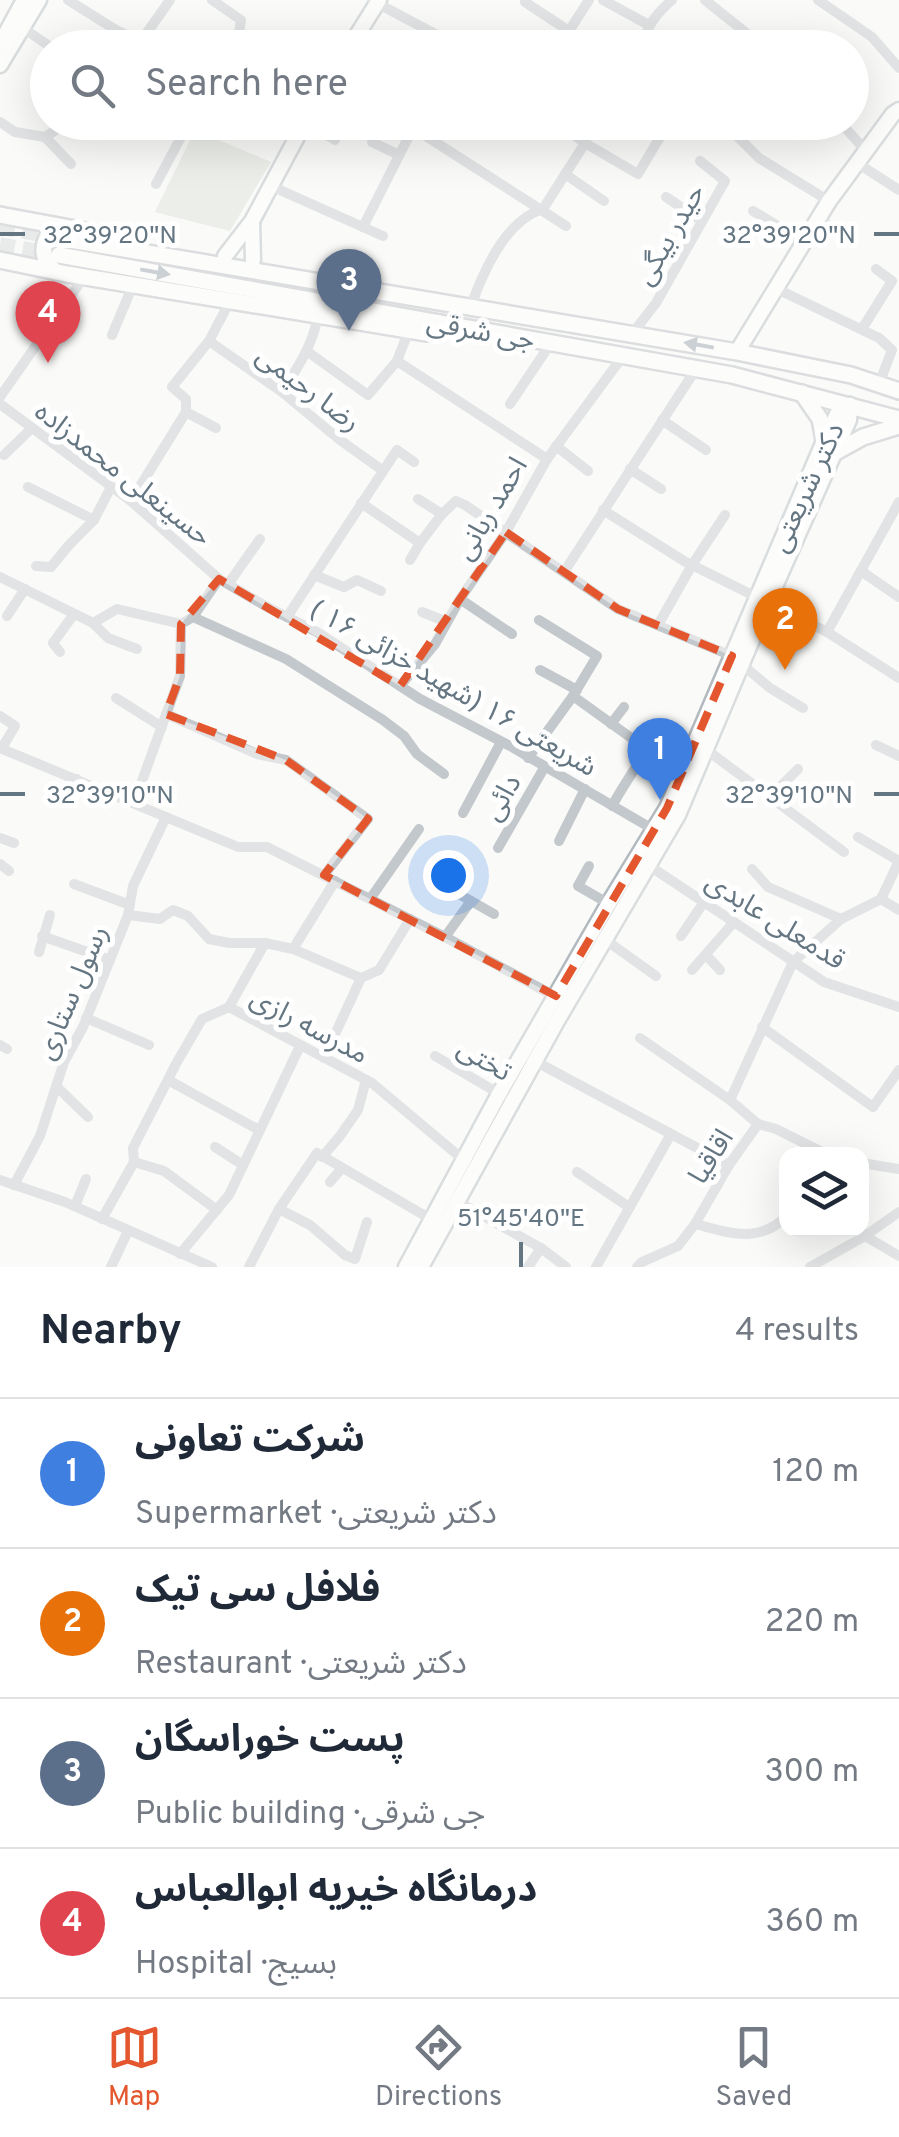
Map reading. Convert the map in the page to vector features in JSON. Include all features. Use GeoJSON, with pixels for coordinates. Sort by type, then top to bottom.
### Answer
{"type":"FeatureCollection","features":[{"type":"Feature","properties":{"kind":"main road"},"geometry":{"type":"LineString","coordinates":[[0,66],[8,32],[26,0]]}},
{"type":"Feature","properties":{"kind":"main road"},"geometry":{"type":"LineString","coordinates":[[359,30],[376,1]]}},
{"type":"Feature","properties":{"kind":"main road"},"geometry":{"type":"LineString","coordinates":[[736,352],[829,201],[899,110]]}},
{"type":"Feature","properties":{"kind":"main road"},"geometry":{"type":"LineString","coordinates":[[225,256],[252,221],[295,140]]}},
{"type":"Feature","properties":{"kind":"main road"},"geometry":{"type":"LineString","coordinates":[[0,215],[58,248],[84,277],[426,333],[466,327]]}},
{"type":"Feature","properties":{"kind":"main road"},"geometry":{"type":"LineString","coordinates":[[252,221],[252,260]]}},
{"type":"Feature","properties":{"kind":"main road"},"geometry":{"type":"LineString","coordinates":[[0,260],[58,248],[225,256],[449,293],[471,306]]}},
{"type":"Feature","properties":{"kind":"main road","name":"جی شرقی"},"geometry":{"type":"LineString","coordinates":[[58,248],[471,306],[736,352],[899,391]]}},
{"type":"Feature","properties":{"kind":"main road","name":"جی شرقی"},"geometry":{"type":"LineString","coordinates":[[58,248],[696,369],[850,405],[899,422]]}},
{"type":"Feature","properties":{"kind":"main road"},"geometry":{"type":"LineString","coordinates":[[850,405],[871,382]]}},
{"type":"Feature","properties":{"kind":"main road"},"geometry":{"type":"LineString","coordinates":[[802,393],[820,419],[829,447],[899,422]]}},
{"type":"Feature","properties":{"kind":"main road","name":"دکتر شریعتی"},"geometry":{"type":"LineString","coordinates":[[406,1267],[438,1222],[642,860],[659,833],[678,815],[701,745],[829,447],[836,414],[850,405]]}},
{"type":"Feature","properties":{"kind":"main road","name":"دکتر شریعتی"},"geometry":{"type":"LineString","coordinates":[[421,1267],[438,1222]]}},
{"type":"Feature","properties":{"kind":"street"},"geometry":{"type":"LineString","coordinates":[[68,0],[116,30]]}},
{"type":"Feature","properties":{"kind":"street"},"geometry":{"type":"LineString","coordinates":[[144,30],[170,0]]}},
{"type":"Feature","properties":{"kind":"street"},"geometry":{"type":"LineString","coordinates":[[212,0],[240,20],[239,30]]}},
{"type":"Feature","properties":{"kind":"street"},"geometry":{"type":"LineString","coordinates":[[570,30],[589,0]]}},
{"type":"Feature","properties":{"kind":"street"},"geometry":{"type":"LineString","coordinates":[[603,0],[649,26]]}},
{"type":"Feature","properties":{"kind":"street"},"geometry":{"type":"LineString","coordinates":[[648,30],[672,0]]}},
{"type":"Feature","properties":{"kind":"street"},"geometry":{"type":"LineString","coordinates":[[705,0],[742,30]]}},
{"type":"Feature","properties":{"kind":"street"},"geometry":{"type":"LineString","coordinates":[[818,0],[862,30]]}},
{"type":"Feature","properties":{"kind":"street"},"geometry":{"type":"LineString","coordinates":[[376,1],[428,30]]}},
{"type":"Feature","properties":{"kind":"street"},"geometry":{"type":"LineString","coordinates":[[525,2],[567,30]]}},
{"type":"Feature","properties":{"kind":"street"},"geometry":{"type":"LineString","coordinates":[[869,35],[899,68]]}},
{"type":"Feature","properties":{"kind":"street"},"geometry":{"type":"LineString","coordinates":[[0,122],[15,132],[30,134]]}},
{"type":"Feature","properties":{"kind":"street"},"geometry":{"type":"LineString","coordinates":[[48,140],[71,164]]}},
{"type":"Feature","properties":{"kind":"street"},"geometry":{"type":"LineString","coordinates":[[156,184],[179,140]]}},
{"type":"Feature","properties":{"kind":"street"},"geometry":{"type":"LineString","coordinates":[[363,227],[404,140]]}},
{"type":"Feature","properties":{"kind":"street"},"geometry":{"type":"LineString","coordinates":[[435,140],[566,226]]}},
{"type":"Feature","properties":{"kind":"street"},"geometry":{"type":"LineString","coordinates":[[580,140],[638,174],[659,140]]}},
{"type":"Feature","properties":{"kind":"street"},"geometry":{"type":"LineString","coordinates":[[741,140],[759,158],[829,201]]}},
{"type":"Feature","properties":{"kind":"street"},"geometry":{"type":"LineString","coordinates":[[851,140],[861,157],[899,190]]}},
{"type":"Feature","properties":{"kind":"street"},"geometry":{"type":"LineString","coordinates":[[372,142],[400,155]]}},
{"type":"Feature","properties":{"kind":"street"},"geometry":{"type":"LineString","coordinates":[[471,306],[482,275],[513,230],[530,213],[543,209],[584,143]]}},
{"type":"Feature","properties":{"kind":"street","name":"حیدر بیگی"},"geometry":{"type":"LineString","coordinates":[[632,334],[656,303],[724,181],[700,161]]}},
{"type":"Feature","properties":{"kind":"street"},"geometry":{"type":"LineString","coordinates":[[565,174],[604,201]]}},
{"type":"Feature","properties":{"kind":"street"},"geometry":{"type":"LineString","coordinates":[[271,186],[384,236]]}},
{"type":"Feature","properties":{"kind":"street"},"geometry":{"type":"LineString","coordinates":[[666,197],[702,220]]}},
{"type":"Feature","properties":{"kind":"street"},"geometry":{"type":"LineString","coordinates":[[754,211],[804,242]]}},
{"type":"Feature","properties":{"kind":"street"},"geometry":{"type":"LineString","coordinates":[[819,218],[834,230]]}},
{"type":"Feature","properties":{"kind":"street"},"geometry":{"type":"LineString","coordinates":[[862,330],[892,281],[876,269]]}},
{"type":"Feature","properties":{"kind":"street"},"geometry":{"type":"LineString","coordinates":[[0,396],[84,277]]}},
{"type":"Feature","properties":{"kind":"street"},"geometry":{"type":"LineString","coordinates":[[112,335],[132,285]]}},
{"type":"Feature","properties":{"kind":"street"},"geometry":{"type":"LineString","coordinates":[[775,288],[879,338],[892,350],[871,382]]}},
{"type":"Feature","properties":{"kind":"street"},"geometry":{"type":"LineString","coordinates":[[131,501],[186,412],[186,399],[172,387],[209,341],[230,301]]}},
{"type":"Feature","properties":{"kind":"street"},"geometry":{"type":"LineString","coordinates":[[282,392],[308,352],[318,315]]}},
{"type":"Feature","properties":{"kind":"street"},"geometry":{"type":"LineString","coordinates":[[308,352],[368,395],[397,360],[409,330]]}},
{"type":"Feature","properties":{"kind":"street","name":"رضا رحیمی"},"geometry":{"type":"LineString","coordinates":[[209,341],[382,470]]}},
{"type":"Feature","properties":{"kind":"street"},"geometry":{"type":"LineString","coordinates":[[510,404],[551,343]]}},
{"type":"Feature","properties":{"kind":"street","name":"احمد ربانی"},"geometry":{"type":"LineString","coordinates":[[400,686],[435,644],[547,459],[623,356]]}},
{"type":"Feature","properties":{"kind":"street"},"geometry":{"type":"LineString","coordinates":[[397,360],[547,459]]}},
{"type":"Feature","properties":{"kind":"street"},"geometry":{"type":"LineString","coordinates":[[564,572],[696,369]]}},
{"type":"Feature","properties":{"kind":"street","name":"حسینعلی محمدزاده"},"geometry":{"type":"LineString","coordinates":[[0,404],[131,501],[224,581]]}},
{"type":"Feature","properties":{"kind":"street"},"geometry":{"type":"LineString","coordinates":[[186,412],[216,428]]}},
{"type":"Feature","properties":{"kind":"street"},"geometry":{"type":"LineString","coordinates":[[662,420],[706,450]]}},
{"type":"Feature","properties":{"kind":"street"},"geometry":{"type":"LineString","coordinates":[[4,455],[32,428]]}},
{"type":"Feature","properties":{"kind":"street"},"geometry":{"type":"LineString","coordinates":[[556,446],[588,471]]}},
{"type":"Feature","properties":{"kind":"street"},"geometry":{"type":"LineString","coordinates":[[287,617],[397,450],[414,462]]}},
{"type":"Feature","properties":{"kind":"street"},"geometry":{"type":"LineString","coordinates":[[630,469],[661,489]]}},
{"type":"Feature","properties":{"kind":"street"},"geometry":{"type":"LineString","coordinates":[[28,487],[94,520]]}},
{"type":"Feature","properties":{"kind":"street"},"geometry":{"type":"LineString","coordinates":[[36,566],[50,567],[94,520],[111,487]]}},
{"type":"Feature","properties":{"kind":"street"},"geometry":{"type":"LineString","coordinates":[[418,500],[442,514]]}},
{"type":"Feature","properties":{"kind":"street"},"geometry":{"type":"LineString","coordinates":[[410,560],[420,542],[456,501],[618,609],[737,660],[770,688],[803,708]]}},
{"type":"Feature","properties":{"kind":"street"},"geometry":{"type":"LineString","coordinates":[[361,502],[420,542]]}},
{"type":"Feature","properties":{"kind":"street"},"geometry":{"type":"LineString","coordinates":[[827,632],[899,502]]}},
{"type":"Feature","properties":{"kind":"street"},"geometry":{"type":"LineString","coordinates":[[603,510],[692,565],[827,632],[899,678]]}},
{"type":"Feature","properties":{"kind":"street"},"geometry":{"type":"LineString","coordinates":[[658,625],[725,514]]}},
{"type":"Feature","properties":{"kind":"street"},"geometry":{"type":"LineString","coordinates":[[93,623],[117,609],[181,624],[193,617],[260,539]]}},
{"type":"Feature","properties":{"kind":"street"},"geometry":{"type":"LineString","coordinates":[[861,571],[899,596]]}},
{"type":"Feature","properties":{"kind":"street"},"geometry":{"type":"LineString","coordinates":[[314,575],[344,588],[357,580],[381,591]]}},
{"type":"Feature","properties":{"kind":"street"},"geometry":{"type":"LineString","coordinates":[[0,576],[93,623],[108,638],[137,649]]}},
{"type":"Feature","properties":{"kind":"street","name":"شریعتی ۱۶ (شهید خزائی ۱۶ )"},"geometry":{"type":"LineString","coordinates":[[224,581],[659,833]]}},
{"type":"Feature","properties":{"kind":"street"},"geometry":{"type":"LineString","coordinates":[[7,616],[25,589]]}},
{"type":"Feature","properties":{"kind":"street"},"geometry":{"type":"LineString","coordinates":[[460,599],[512,634]]}},
{"type":"Feature","properties":{"kind":"street"},"geometry":{"type":"LineString","coordinates":[[422,612],[447,622]]}},
{"type":"Feature","properties":{"kind":"street"},"geometry":{"type":"LineString","coordinates":[[60,652],[53,644],[74,614]]}},
{"type":"Feature","properties":{"kind":"street"},"geometry":{"type":"LineString","coordinates":[[193,617],[286,658],[383,720],[444,774]]}},
{"type":"Feature","properties":{"kind":"street"},"geometry":{"type":"LineString","coordinates":[[528,758],[598,656],[539,620]]}},
{"type":"Feature","properties":{"kind":"street"},"geometry":{"type":"LineString","coordinates":[[134,803],[180,676],[181,624]]}},
{"type":"Feature","properties":{"kind":"street"},"geometry":{"type":"LineString","coordinates":[[540,670],[648,750]]}},
{"type":"Feature","properties":{"kind":"street"},"geometry":{"type":"LineString","coordinates":[[116,698],[162,727]]}},
{"type":"Feature","properties":{"kind":"street"},"geometry":{"type":"LineString","coordinates":[[612,724],[624,707]]}},
{"type":"Feature","properties":{"kind":"street"},"geometry":{"type":"LineString","coordinates":[[166,714],[257,754],[286,760],[368,819],[330,878],[293,949]]}},
{"type":"Feature","properties":{"kind":"street"},"geometry":{"type":"LineString","coordinates":[[0,716],[15,726],[1,748],[238,847],[266,847],[561,1000]]}},
{"type":"Feature","properties":{"kind":"street"},"geometry":{"type":"LineString","coordinates":[[612,806],[659,730]]}},
{"type":"Feature","properties":{"kind":"street"},"geometry":{"type":"LineString","coordinates":[[463,813],[501,742]]}},
{"type":"Feature","properties":{"kind":"street"},"geometry":{"type":"LineString","coordinates":[[701,745],[844,852]]}},
{"type":"Feature","properties":{"kind":"street"},"geometry":{"type":"LineString","coordinates":[[876,745],[899,756]]}},
{"type":"Feature","properties":{"kind":"street","name":"دائی"},"geometry":{"type":"LineString","coordinates":[[498,848],[544,768]]}},
{"type":"Feature","properties":{"kind":"street"},"geometry":{"type":"LineString","coordinates":[[770,796],[798,769]]}},
{"type":"Feature","properties":{"kind":"street"},"geometry":{"type":"LineString","coordinates":[[64,796],[77,780]]}},
{"type":"Feature","properties":{"kind":"street"},"geometry":{"type":"LineString","coordinates":[[559,841],[585,789]]}},
{"type":"Feature","properties":{"kind":"street","name":"رسول ستاری"},"geometry":{"type":"LineString","coordinates":[[14,1185],[40,1136],[64,1062],[129,910],[133,886],[166,817]]}},
{"type":"Feature","properties":{"kind":"street"},"geometry":{"type":"LineString","coordinates":[[370,899],[419,829]]}},
{"type":"Feature","properties":{"kind":"street"},"geometry":{"type":"LineString","coordinates":[[730,1100],[793,962],[841,920],[881,899],[899,861],[858,837]]}},
{"type":"Feature","properties":{"kind":"street"},"geometry":{"type":"LineString","coordinates":[[0,838],[14,843]]}},
{"type":"Feature","properties":{"kind":"street","name":"قدمعلی عابدی"},"geometry":{"type":"LineString","coordinates":[[642,860],[824,982],[899,1007]]}},
{"type":"Feature","properties":{"kind":"street"},"geometry":{"type":"LineString","coordinates":[[589,866],[578,886],[615,907]]}},
{"type":"Feature","properties":{"kind":"street"},"geometry":{"type":"LineString","coordinates":[[752,869],[768,888],[841,920]]}},
{"type":"Feature","properties":{"kind":"street"},"geometry":{"type":"LineString","coordinates":[[74,884],[129,910],[160,919],[173,910],[188,916],[209,939],[293,949],[361,978]]}},
{"type":"Feature","properties":{"kind":"street"},"geometry":{"type":"LineString","coordinates":[[457,893],[494,914]]}},
{"type":"Feature","properties":{"kind":"street"},"geometry":{"type":"LineString","coordinates":[[881,899],[899,910]]}},
{"type":"Feature","properties":{"kind":"street"},"geometry":{"type":"LineString","coordinates":[[445,937],[471,901]]}},
{"type":"Feature","properties":{"kind":"street"},"geometry":{"type":"LineString","coordinates":[[681,936],[704,902]]}},
{"type":"Feature","properties":{"kind":"street"},"geometry":{"type":"LineString","coordinates":[[39,952],[50,916]]}},
{"type":"Feature","properties":{"kind":"street"},"geometry":{"type":"LineString","coordinates":[[324,1058],[361,978],[379,970],[410,919]]}},
{"type":"Feature","properties":{"kind":"street"},"geometry":{"type":"LineString","coordinates":[[692,970],[734,922]]}},
{"type":"Feature","properties":{"kind":"street"},"geometry":{"type":"LineString","coordinates":[[599,935],[656,976]]}},
{"type":"Feature","properties":{"kind":"street"},"geometry":{"type":"LineString","coordinates":[[42,936],[110,960]]}},
{"type":"Feature","properties":{"kind":"street"},"geometry":{"type":"LineString","coordinates":[[229,1007],[265,943]]}},
{"type":"Feature","properties":{"kind":"street"},"geometry":{"type":"LineString","coordinates":[[706,955],[720,970]]}},
{"type":"Feature","properties":{"kind":"street","name":"مدرسه رازی"},"geometry":{"type":"LineString","coordinates":[[102,1219],[134,1162],[133,1148],[202,1019],[229,1007],[366,1080],[470,1164]]}},
{"type":"Feature","properties":{"kind":"street"},"geometry":{"type":"LineString","coordinates":[[86,1018],[149,1045]]}},
{"type":"Feature","properties":{"kind":"street"},"geometry":{"type":"LineString","coordinates":[[762,1027],[873,1107],[898,1074]]}},
{"type":"Feature","properties":{"kind":"street","name":"اقاقیا"},"geometry":{"type":"LineString","coordinates":[[637,1267],[678,1246],[758,1124],[640,1038]]}},
{"type":"Feature","properties":{"kind":"street"},"geometry":{"type":"LineString","coordinates":[[180,1254],[229,1195],[300,1046]]}},
{"type":"Feature","properties":{"kind":"street","name":"تختی"},"geometry":{"type":"LineString","coordinates":[[435,1056],[506,1098]]}},
{"type":"Feature","properties":{"kind":"street"},"geometry":{"type":"LineString","coordinates":[[529,1057],[728,1165]]}},
{"type":"Feature","properties":{"kind":"street"},"geometry":{"type":"LineString","coordinates":[[168,1080],[259,1130]]}},
{"type":"Feature","properties":{"kind":"street"},"geometry":{"type":"LineString","coordinates":[[322,1156],[358,1110],[366,1080]]}},
{"type":"Feature","properties":{"kind":"street"},"geometry":{"type":"LineString","coordinates":[[56,1086],[88,1117]]}},
{"type":"Feature","properties":{"kind":"street"},"geometry":{"type":"LineString","coordinates":[[758,1124],[812,1147]]}},
{"type":"Feature","properties":{"kind":"street"},"geometry":{"type":"LineString","coordinates":[[596,1267],[670,1134]]}},
{"type":"Feature","properties":{"kind":"street"},"geometry":{"type":"LineString","coordinates":[[214,1147],[243,1164]]}},
{"type":"Feature","properties":{"kind":"street"},"geometry":{"type":"LineString","coordinates":[[248,1267],[278,1209],[317,1154],[438,1222]]}},
{"type":"Feature","properties":{"kind":"street"},"geometry":{"type":"LineString","coordinates":[[134,1162],[164,1171],[218,1210]]}},
{"type":"Feature","properties":{"kind":"street"},"geometry":{"type":"LineString","coordinates":[[869,1165],[899,1169]]}},
{"type":"Feature","properties":{"kind":"street"},"geometry":{"type":"LineString","coordinates":[[330,1182],[342,1168]]}},
{"type":"Feature","properties":{"kind":"street"},"geometry":{"type":"LineString","coordinates":[[577,1172],[630,1207]]}},
{"type":"Feature","properties":{"kind":"street"},"geometry":{"type":"LineString","coordinates":[[76,1206],[86,1179]]}},
{"type":"Feature","properties":{"kind":"street"},"geometry":{"type":"LineString","coordinates":[[0,1180],[76,1206],[212,1267]]}},
{"type":"Feature","properties":{"kind":"street"},"geometry":{"type":"LineString","coordinates":[[451,1198],[566,1267]]}},
{"type":"Feature","properties":{"kind":"street"},"geometry":{"type":"LineString","coordinates":[[278,1209],[310,1226],[355,1260],[367,1222]]}},
{"type":"Feature","properties":{"kind":"street"},"geometry":{"type":"LineString","coordinates":[[869,1229],[899,1212]]}},
{"type":"Feature","properties":{"kind":"street"},"geometry":{"type":"LineString","coordinates":[[696,1224],[740,1236],[779,1224]]}},
{"type":"Feature","properties":{"kind":"street"},"geometry":{"type":"LineString","coordinates":[[111,1267],[128,1231]]}},
{"type":"Feature","properties":{"kind":"street"},"geometry":{"type":"LineString","coordinates":[[810,1267],[856,1237]]}},
{"type":"Feature","properties":{"kind":"street"},"geometry":{"type":"LineString","coordinates":[[868,1237],[899,1256]]}},
{"type":"Feature","properties":{"kind":"street"},"geometry":{"type":"LineString","coordinates":[[528,1267],[540,1248]]}},
{"type":"Feature","properties":{"kind":"highlighted area"},"geometry":{"type":"Polygon","coordinates":[[[506,532],[618,609],[732,656],[667,808],[556,996],[324,875],[368,819],[286,760],[166,714],[180,676],[181,624],[219,579],[400,686],[506,532]]]}},
{"type":"Feature","properties":{"kind":"shaded area"},"geometry":{"type":"Polygon","coordinates":[[[190,140],[219,140],[271,162],[230,231],[155,212],[190,140]]]}},
{"type":"Feature","properties":{"kind":"tunnel"},"geometry":{"type":"LineString","coordinates":[[0,227],[60,238]]}},
{"type":"Feature","properties":{"kind":"tunnel"},"geometry":{"type":"LineString","coordinates":[[0,245],[55,254]]}},
{"type":"Feature","properties":{"kind":"place","name":"پست خوراسگان"},"geometry":{"type":"Point","coordinates":[349,331]}},
{"type":"Feature","properties":{"kind":"place","name":"درمانگاه خیریه ابوالعباس"},"geometry":{"type":"Point","coordinates":[48,363]}},
{"type":"Feature","properties":{"kind":"place","name":"فلافل سی تیک"},"geometry":{"type":"Point","coordinates":[785,670]}},
{"type":"Feature","properties":{"kind":"place","name":"شرکت تعاونی"},"geometry":{"type":"Point","coordinates":[660,800]}}]}
